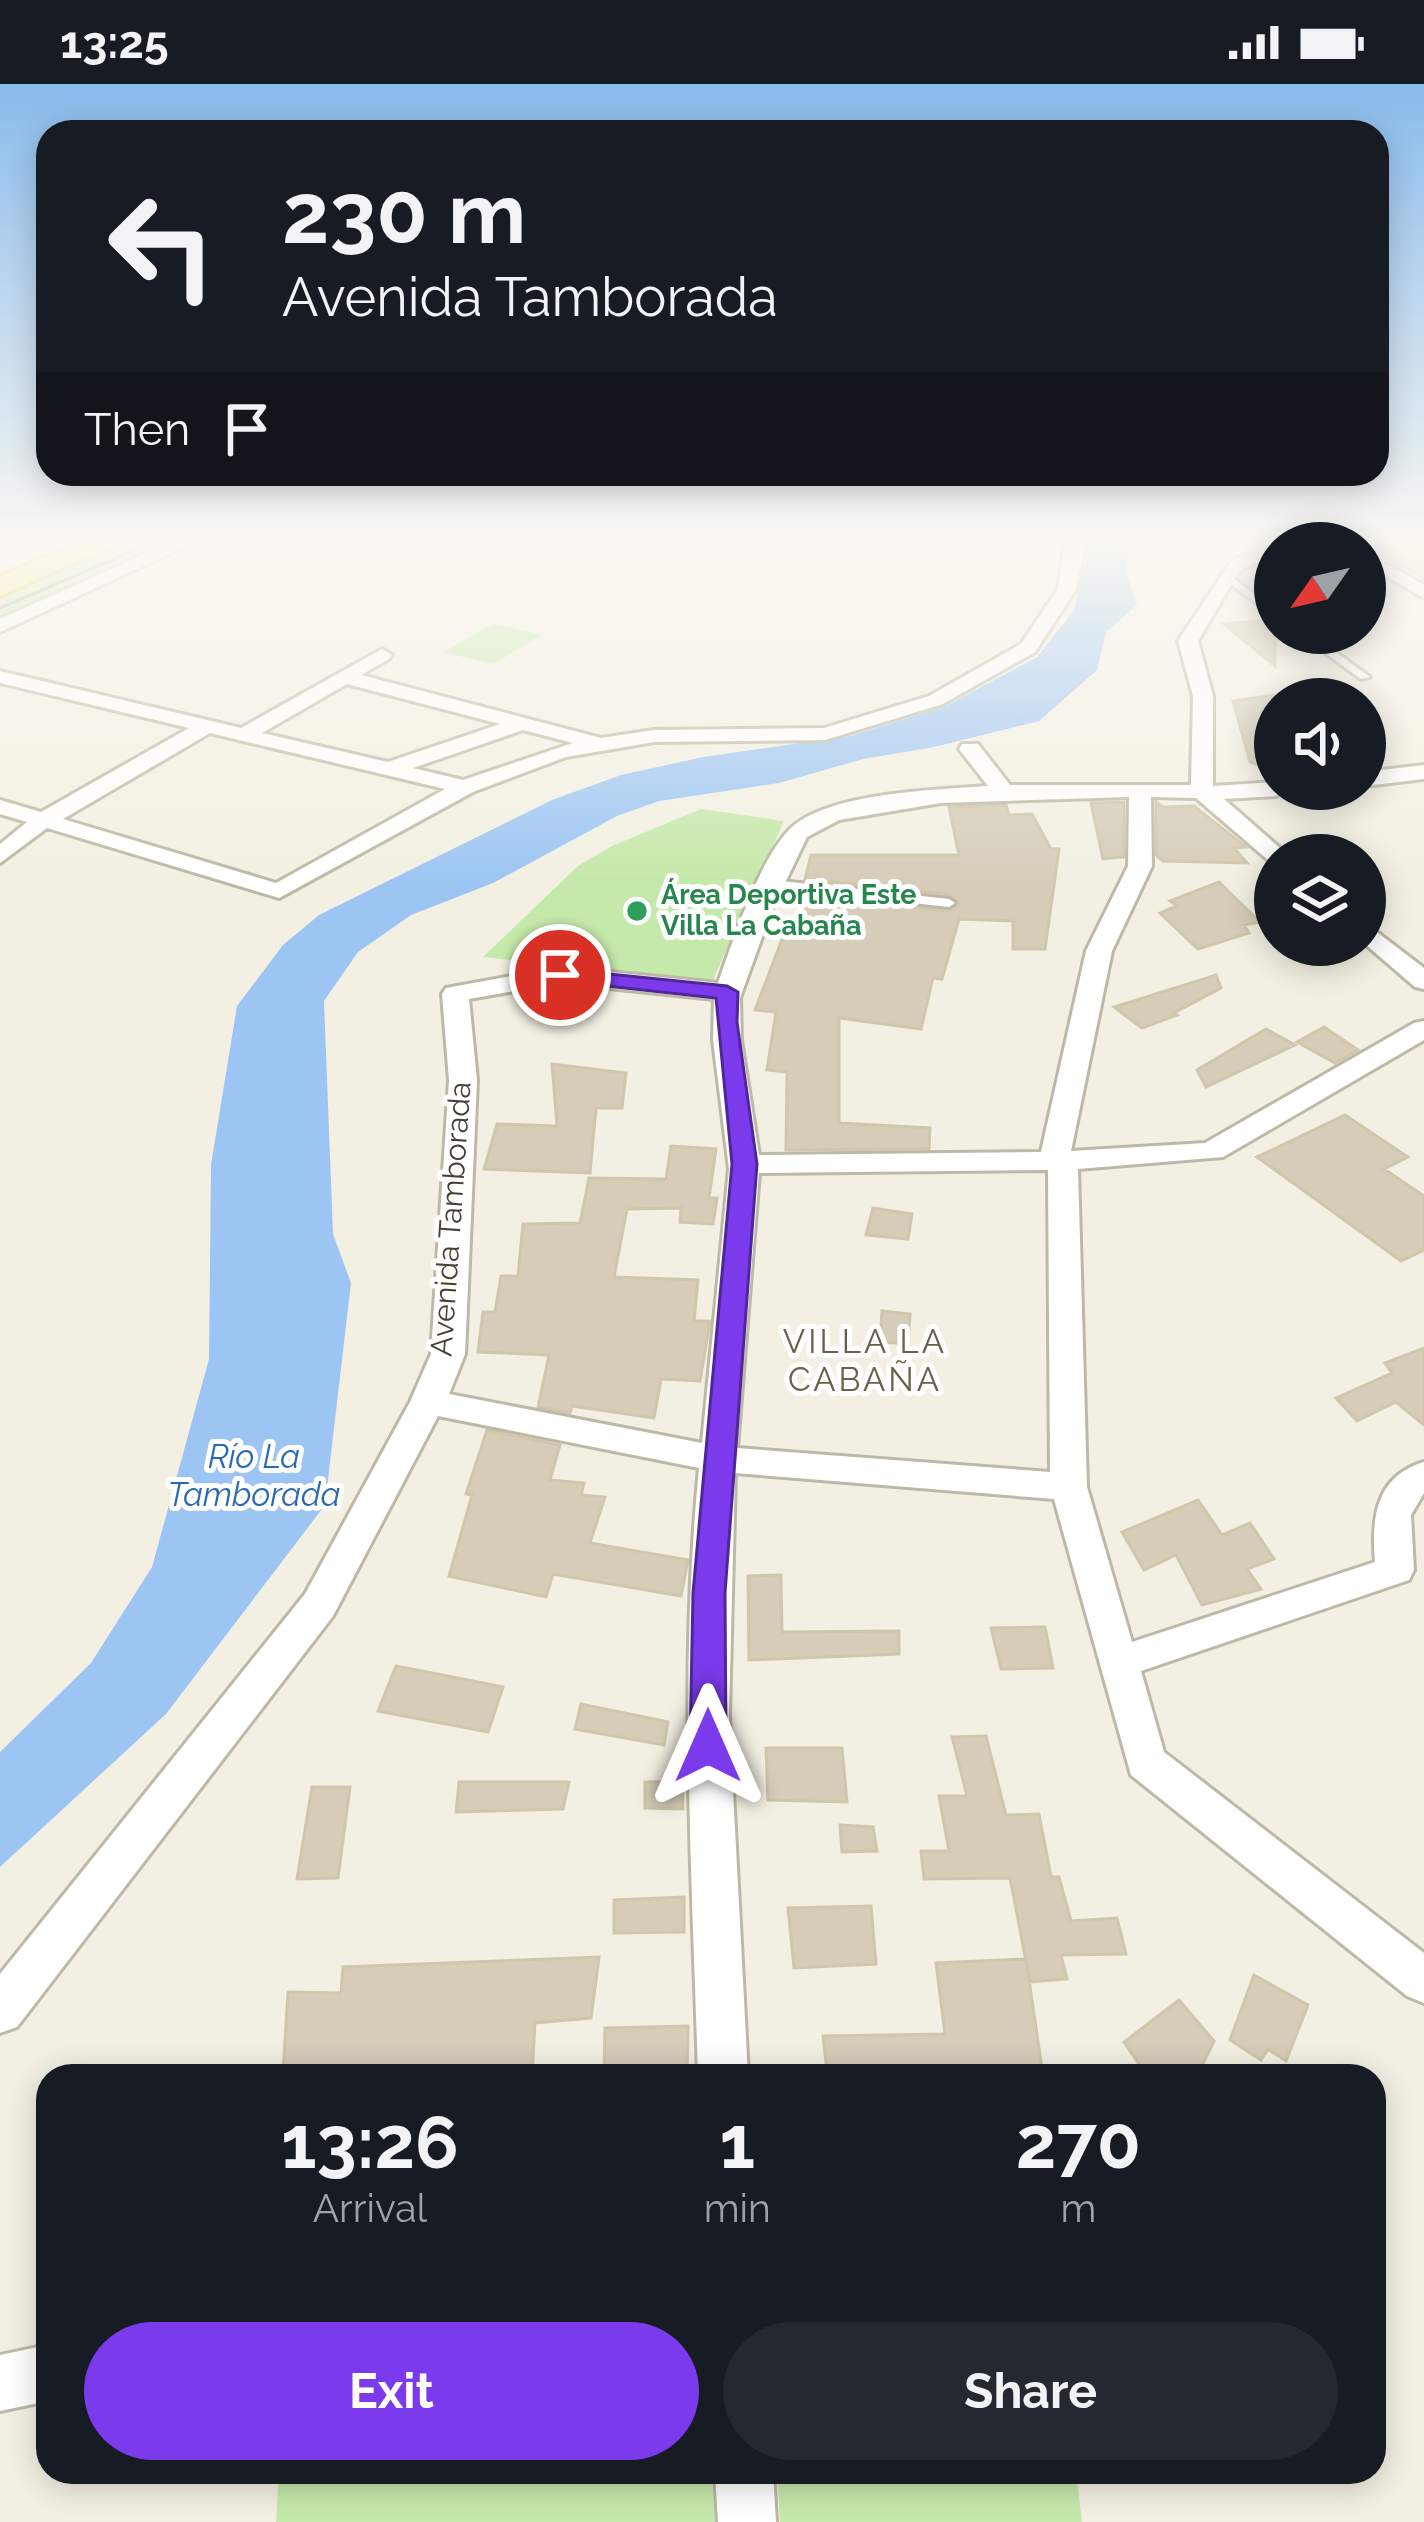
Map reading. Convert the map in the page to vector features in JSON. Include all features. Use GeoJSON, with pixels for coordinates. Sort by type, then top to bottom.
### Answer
{"type":"FeatureCollection","features":[{"type":"Feature","properties":{"kind":"street"},"geometry":{"type":"LineString","coordinates":[[243,735],[381,656]]}},
{"type":"Feature","properties":{"kind":"street"},"geometry":{"type":"LineString","coordinates":[[0,807],[279,891],[504,769],[598,743],[748,732],[786,738],[825,734],[936,700],[1014,656]]}},
{"type":"Feature","properties":{"kind":"street"},"geometry":{"type":"LineString","coordinates":[[1192,656],[1202,696],[1202,792],[1254,836]]}},
{"type":"Feature","properties":{"kind":"street"},"geometry":{"type":"LineString","coordinates":[[0,677],[465,787]]}},
{"type":"Feature","properties":{"kind":"street"},"geometry":{"type":"LineString","coordinates":[[344,677],[598,743]]}},
{"type":"Feature","properties":{"kind":"street"},"geometry":{"type":"LineString","coordinates":[[389,770],[524,722]]}},
{"type":"Feature","properties":{"kind":"street"},"geometry":{"type":"LineString","coordinates":[[0,856],[42,821],[207,726]]}},
{"type":"Feature","properties":{"kind":"street"},"geometry":{"type":"LineString","coordinates":[[970,749],[1004,792]]}},
{"type":"Feature","properties":{"kind":"street"},"geometry":{"type":"LineString","coordinates":[[1386,777],[1424,772]]}},
{"type":"Feature","properties":{"kind":"street"},"geometry":{"type":"LineString","coordinates":[[1140,790],[1140,866],[1099,951],[1058,1160],[1069,1487],[1146,1762],[1424,1981]]}},
{"type":"Feature","properties":{"kind":"street"},"geometry":{"type":"LineString","coordinates":[[722,2064],[708,1746],[709,1593],[744,1164],[726,1022],[727,992],[772,884],[796,834],[812,824],[918,798],[1004,792],[1254,790]]}},
{"type":"Feature","properties":{"kind":"street"},"geometry":{"type":"LineString","coordinates":[[1386,949],[1424,981]]}},
{"type":"Feature","properties":{"kind":"street","name":"Avenida Tamborada"},"geometry":{"type":"LineString","coordinates":[[0,2011],[319,1605],[428,1402],[448,1354],[463,1080],[454,994],[560,975],[727,992]]}},
{"type":"Feature","properties":{"kind":"street"},"geometry":{"type":"LineString","coordinates":[[744,1164],[1058,1160],[1212,1151],[1424,1029]]}},
{"type":"Feature","properties":{"kind":"street"},"geometry":{"type":"LineString","coordinates":[[428,1402],[718,1459],[1069,1487]]}},
{"type":"Feature","properties":{"kind":"street"},"geometry":{"type":"LineString","coordinates":[[1117,1663],[1395,1570],[1389,1512],[1400,1491],[1424,1475]]}},
{"type":"Feature","properties":{"kind":"street"},"geometry":{"type":"LineString","coordinates":[[0,2384],[36,2376]]}},
{"type":"Feature","properties":{"kind":"street"},"geometry":{"type":"LineString","coordinates":[[745,2484],[747,2522]]}},
{"type":"Feature","properties":{"kind":"lane"},"geometry":{"type":"LineString","coordinates":[[1336,656],[1365,677]]}},
{"type":"Feature","properties":{"kind":"lane"},"geometry":{"type":"LineString","coordinates":[[772,884],[949,903]]}},
{"type":"Feature","properties":{"kind":"green space"},"geometry":{"type":"Polygon","coordinates":[[[459,656],[507,656],[493,664],[459,656]]]}},
{"type":"Feature","properties":{"kind":"green space","name":"Área Deportiva Este Villa La Cabaña"},"geometry":{"type":"Polygon","coordinates":[[[701,809],[784,821],[712,982],[483,957],[578,866],[612,846],[701,809]]]}},
{"type":"Feature","properties":{"kind":"green space"},"geometry":{"type":"Polygon","coordinates":[[[278,2484],[715,2484],[717,2522],[276,2522],[278,2484]]]}},
{"type":"Feature","properties":{"kind":"green space"},"geometry":{"type":"Polygon","coordinates":[[[778,2484],[1077,2484],[1082,2522],[780,2522],[778,2484]]]}},
{"type":"Feature","properties":{"kind":"water","name":"Río La Tamborada"},"geometry":{"type":"Polygon","coordinates":[[[1100,656],[1097,670],[1039,721],[863,759],[779,783],[659,801],[617,816],[493,883],[411,915],[358,952],[324,1001],[333,1234],[351,1283],[325,1505],[166,1714],[0,1867],[0,1752],[91,1663],[152,1567],[209,1359],[211,1165],[237,1006],[283,945],[319,915],[552,800],[621,775],[703,757],[850,736],[946,706],[1037,657],[1100,656]]]}},
{"type":"Feature","properties":{"kind":"building"},"geometry":{"type":"Polygon","coordinates":[[[1254,698],[1254,764],[1250,762],[1233,701],[1254,698]]]}},
{"type":"Feature","properties":{"kind":"building"},"geometry":{"type":"Polygon","coordinates":[[[1124,802],[1124,857],[1103,859],[1091,803],[1124,802]]]}},
{"type":"Feature","properties":{"kind":"building"},"geometry":{"type":"Polygon","coordinates":[[[1156,802],[1163,807],[1194,806],[1246,847],[1234,848],[1247,863],[1163,861],[1156,855],[1156,802]]]}},
{"type":"Feature","properties":{"kind":"building"},"geometry":{"type":"Polygon","coordinates":[[[1006,805],[1009,815],[1032,814],[1051,849],[1059,849],[1045,949],[1013,949],[1013,921],[959,919],[942,979],[933,978],[921,1029],[839,1018],[839,1123],[930,1128],[929,1149],[786,1150],[787,1072],[767,1070],[776,1012],[755,1010],[786,929],[792,930],[801,895],[949,911],[959,904],[949,895],[805,879],[811,855],[959,855],[949,807],[1006,805]]]}},
{"type":"Feature","properties":{"kind":"building"},"geometry":{"type":"Polygon","coordinates":[[[1219,882],[1254,916],[1254,923],[1244,925],[1249,933],[1198,949],[1160,913],[1177,906],[1170,901],[1219,882]]]}},
{"type":"Feature","properties":{"kind":"building"},"geometry":{"type":"Polygon","coordinates":[[[1216,975],[1221,988],[1174,1013],[1177,1015],[1142,1028],[1114,1007],[1216,975]]]}},
{"type":"Feature","properties":{"kind":"building"},"geometry":{"type":"Polygon","coordinates":[[[1324,1027],[1358,1050],[1335,1063],[1297,1042],[1324,1027]]]}},
{"type":"Feature","properties":{"kind":"building"},"geometry":{"type":"Polygon","coordinates":[[[1266,1029],[1295,1045],[1206,1087],[1197,1070],[1266,1029]]]}},
{"type":"Feature","properties":{"kind":"building"},"geometry":{"type":"Polygon","coordinates":[[[552,1064],[626,1073],[622,1108],[596,1108],[590,1173],[484,1169],[497,1124],[557,1126],[552,1064]]]}},
{"type":"Feature","properties":{"kind":"building"},"geometry":{"type":"Polygon","coordinates":[[[1345,1115],[1408,1157],[1384,1169],[1424,1196],[1424,1250],[1401,1261],[1257,1157],[1345,1115]]]}},
{"type":"Feature","properties":{"kind":"building"},"geometry":{"type":"Polygon","coordinates":[[[671,1146],[716,1149],[709,1198],[717,1198],[713,1224],[680,1222],[681,1208],[627,1209],[614,1277],[698,1280],[694,1321],[710,1321],[700,1381],[661,1379],[654,1418],[572,1406],[570,1413],[538,1407],[549,1355],[478,1352],[483,1312],[495,1312],[501,1276],[518,1276],[523,1224],[580,1223],[589,1178],[666,1179],[671,1146]]]}},
{"type":"Feature","properties":{"kind":"building"},"geometry":{"type":"Polygon","coordinates":[[[873,1208],[912,1214],[908,1239],[866,1235],[873,1208]]]}},
{"type":"Feature","properties":{"kind":"building"},"geometry":{"type":"Polygon","coordinates":[[[882,1311],[910,1314],[908,1344],[880,1342],[882,1311]]]}},
{"type":"Feature","properties":{"kind":"building"},"geometry":{"type":"Polygon","coordinates":[[[1424,1348],[1424,1425],[1396,1402],[1357,1421],[1336,1398],[1392,1373],[1385,1363],[1424,1348]]]}},
{"type":"Feature","properties":{"kind":"building"},"geometry":{"type":"Polygon","coordinates":[[[487,1430],[560,1445],[550,1480],[584,1483],[581,1495],[605,1497],[590,1543],[688,1560],[681,1596],[553,1574],[546,1597],[449,1576],[472,1495],[466,1494],[487,1430]]]}},
{"type":"Feature","properties":{"kind":"building"},"geometry":{"type":"Polygon","coordinates":[[[1198,1500],[1222,1535],[1250,1523],[1274,1559],[1247,1569],[1261,1589],[1202,1605],[1176,1555],[1144,1570],[1122,1532],[1198,1500]]]}},
{"type":"Feature","properties":{"kind":"building"},"geometry":{"type":"Polygon","coordinates":[[[781,1575],[782,1632],[899,1631],[899,1654],[749,1660],[748,1576],[781,1575]]]}},
{"type":"Feature","properties":{"kind":"building"},"geometry":{"type":"Polygon","coordinates":[[[1045,1627],[1053,1668],[1001,1669],[991,1628],[1045,1627]]]}},
{"type":"Feature","properties":{"kind":"building"},"geometry":{"type":"Polygon","coordinates":[[[396,1666],[503,1687],[488,1732],[378,1711],[396,1666]]]}},
{"type":"Feature","properties":{"kind":"building"},"geometry":{"type":"Polygon","coordinates":[[[581,1704],[668,1722],[664,1745],[575,1729],[581,1704]]]}},
{"type":"Feature","properties":{"kind":"building"},"geometry":{"type":"Polygon","coordinates":[[[986,1736],[1006,1815],[1039,1814],[1051,1877],[1059,1877],[1071,1921],[1117,1918],[1126,1954],[1061,1955],[1067,1979],[1030,1982],[1010,1878],[924,1879],[921,1851],[949,1851],[939,1796],[967,1796],[952,1737],[986,1736]]]}},
{"type":"Feature","properties":{"kind":"building"},"geometry":{"type":"Polygon","coordinates":[[[766,1748],[842,1748],[847,1802],[768,1800],[766,1748]]]}},
{"type":"Feature","properties":{"kind":"building"},"geometry":{"type":"Polygon","coordinates":[[[682,1781],[683,1809],[645,1808],[645,1782],[682,1781]]]}},
{"type":"Feature","properties":{"kind":"building"},"geometry":{"type":"Polygon","coordinates":[[[459,1782],[569,1782],[563,1809],[456,1812],[459,1782]]]}},
{"type":"Feature","properties":{"kind":"building"},"geometry":{"type":"Polygon","coordinates":[[[312,1787],[350,1787],[338,1878],[297,1879],[312,1787]]]}},
{"type":"Feature","properties":{"kind":"building"},"geometry":{"type":"Polygon","coordinates":[[[840,1825],[873,1827],[877,1851],[842,1852],[840,1825]]]}},
{"type":"Feature","properties":{"kind":"building"},"geometry":{"type":"Polygon","coordinates":[[[684,1897],[684,1932],[614,1933],[614,1900],[684,1897]]]}},
{"type":"Feature","properties":{"kind":"building"},"geometry":{"type":"Polygon","coordinates":[[[871,1906],[876,1964],[794,1968],[788,1908],[871,1906]]]}},
{"type":"Feature","properties":{"kind":"building"},"geometry":{"type":"Polygon","coordinates":[[[599,1957],[591,2018],[535,2023],[533,2064],[284,2064],[288,1992],[341,1993],[343,1967],[599,1957]]]}},
{"type":"Feature","properties":{"kind":"building"},"geometry":{"type":"Polygon","coordinates":[[[1026,1959],[1041,2064],[826,2064],[823,2036],[945,2034],[936,1963],[1026,1959]]]}},
{"type":"Feature","properties":{"kind":"building"},"geometry":{"type":"Polygon","coordinates":[[[1254,1975],[1308,2005],[1286,2061],[1268,2049],[1261,2060],[1230,2040],[1254,1975]]]}},
{"type":"Feature","properties":{"kind":"building"},"geometry":{"type":"Polygon","coordinates":[[[1179,2000],[1214,2041],[1203,2064],[1139,2064],[1124,2042],[1179,2000]]]}},
{"type":"Feature","properties":{"kind":"building"},"geometry":{"type":"Polygon","coordinates":[[[688,2026],[687,2064],[604,2064],[605,2028],[688,2026]]]}},
{"type":"Feature","properties":{"kind":"place","name":"Área Deportiva Este Villa La Cabaña"},"geometry":{"type":"Point","coordinates":[637,911]}},
{"type":"Feature","properties":{"kind":"district","name":"VILLA LA CABAÑA"},"geometry":{"type":"Point","coordinates":[865,1360]}},
{"type":"Feature","properties":{"kind":"route"},"geometry":{"type":"LineString","coordinates":[[560,975],[727,992],[726,1022],[744,1164],[709,1593],[708,1746]]}}]}
